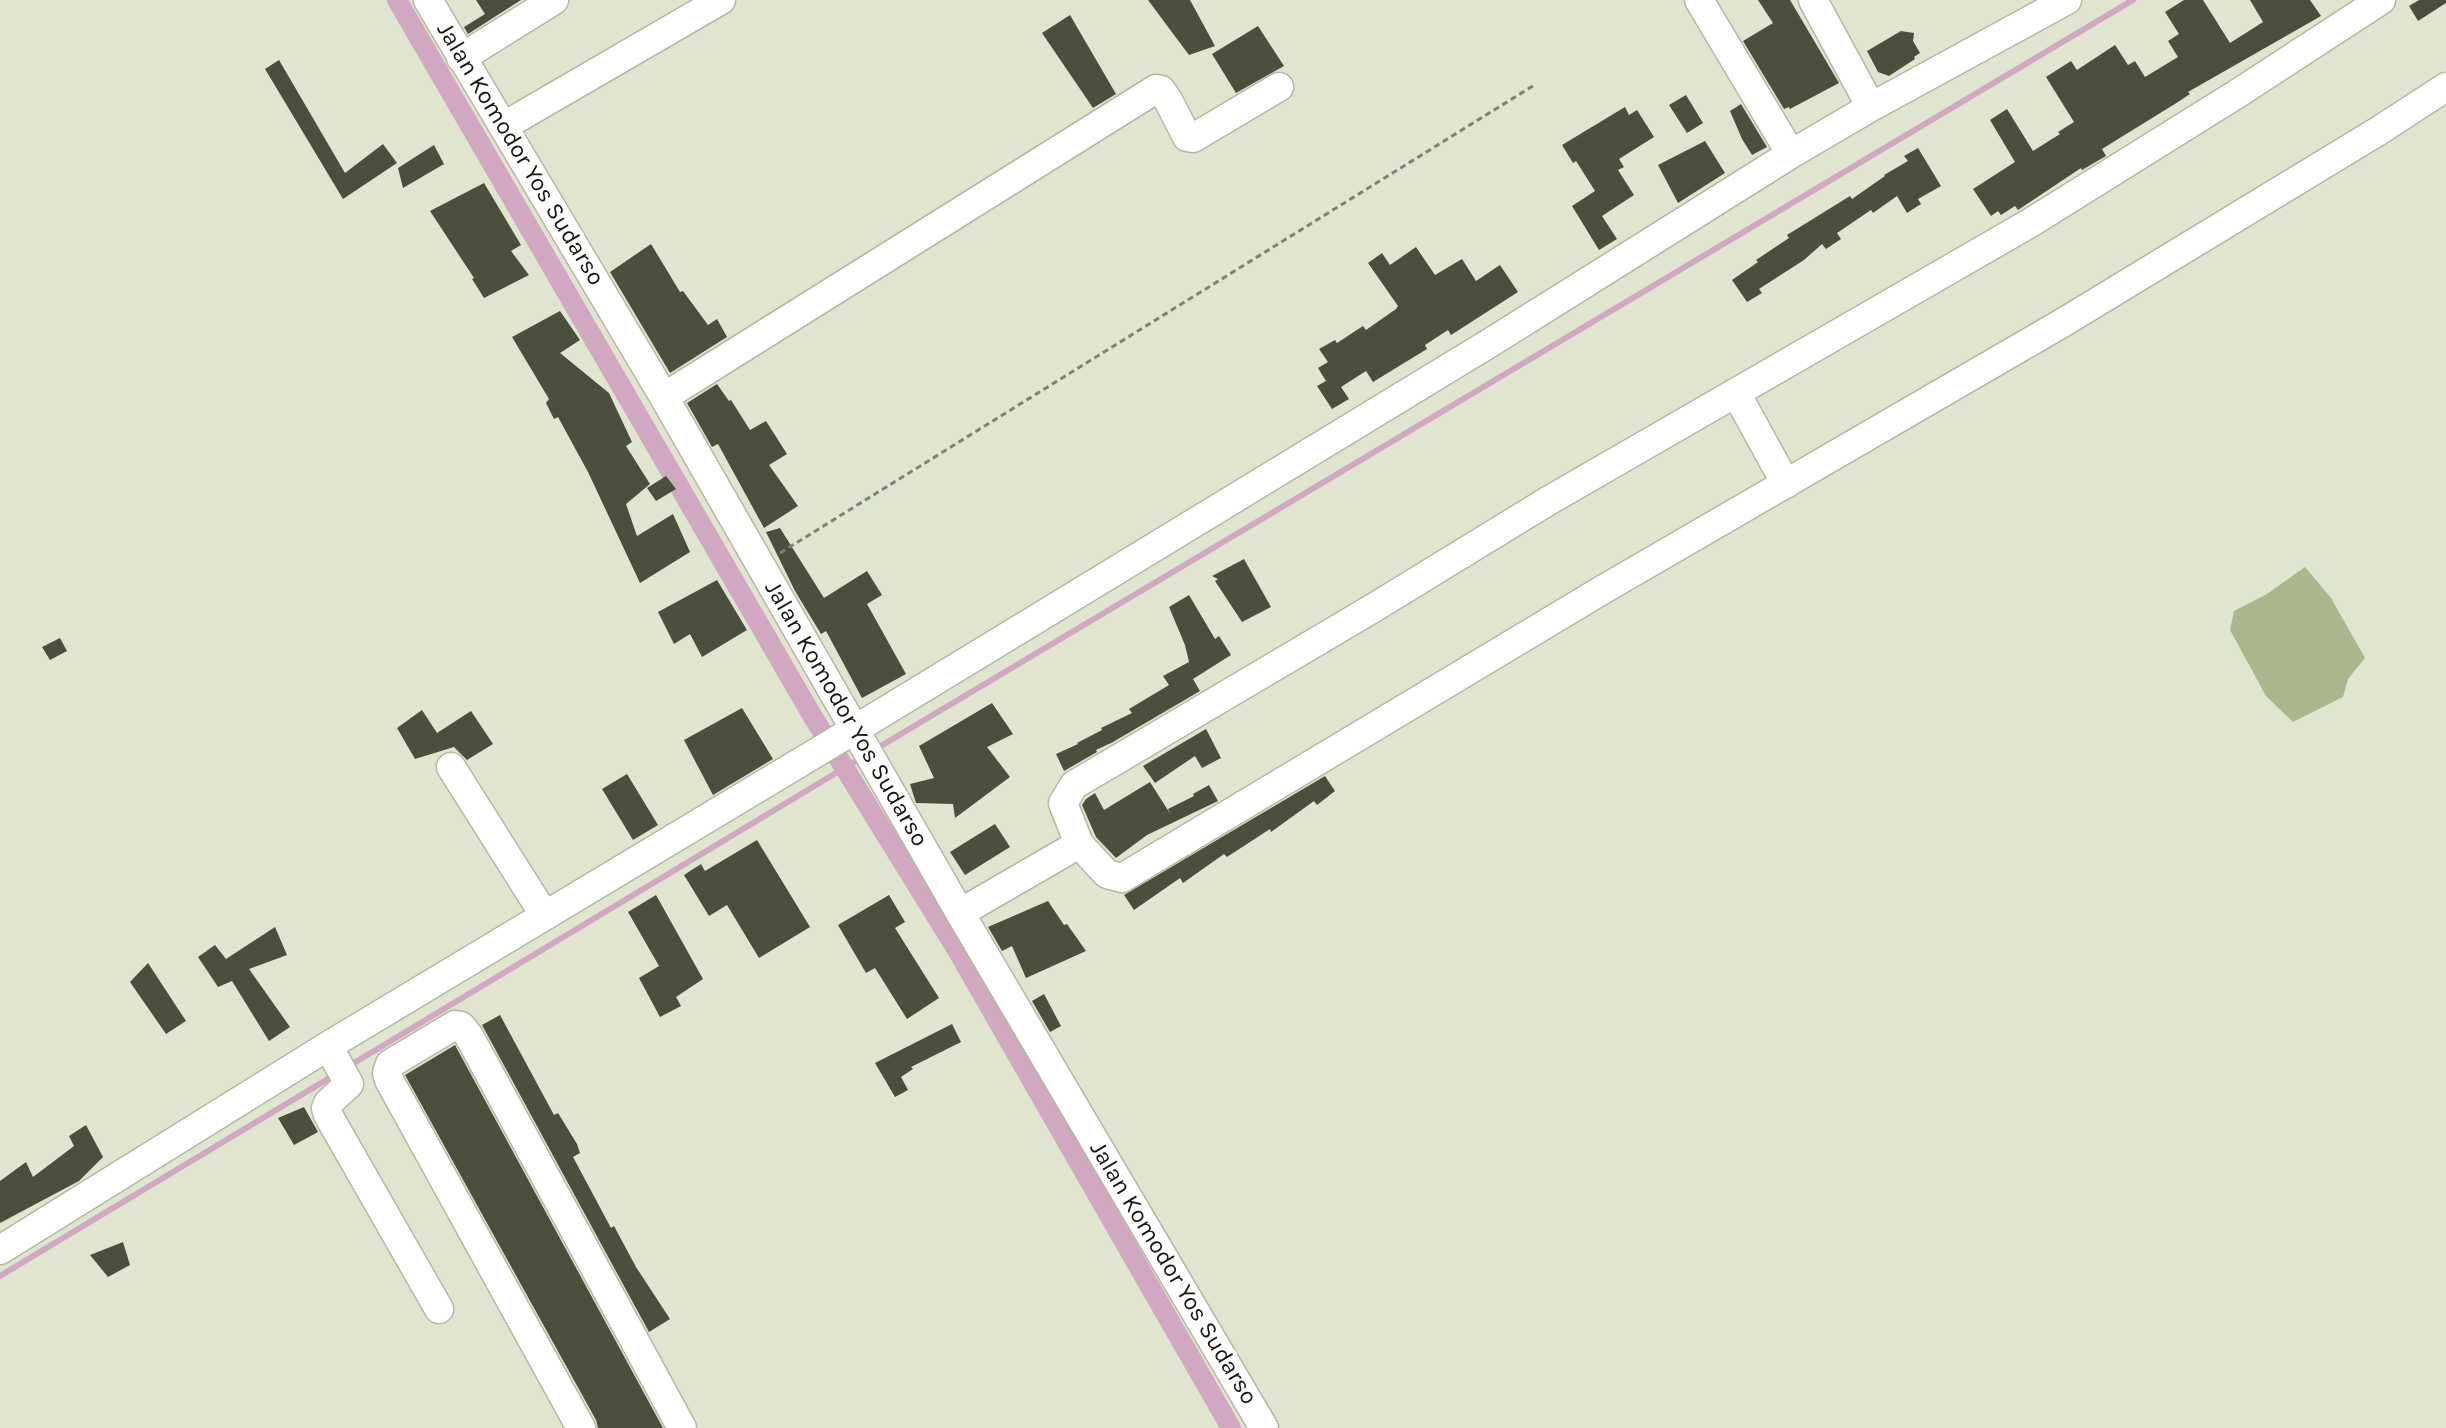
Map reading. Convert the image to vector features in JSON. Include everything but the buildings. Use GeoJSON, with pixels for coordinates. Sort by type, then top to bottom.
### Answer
{"type":"FeatureCollection","features":[{"type":"Feature","properties":{"kind":"street","name":"Jalan Komodor Yos Sudarso"},"geometry":{"type":"LineString","coordinates":[[428,0],[664,397],[852,734],[881,773],[960,913],[1264,1428]]}},
{"type":"Feature","properties":{"kind":"street"},"geometry":{"type":"LineString","coordinates":[[461,58],[554,0]]}},
{"type":"Feature","properties":{"kind":"street"},"geometry":{"type":"LineString","coordinates":[[504,126],[721,0]]}},
{"type":"Feature","properties":{"kind":"street"},"geometry":{"type":"LineString","coordinates":[[1699,0],[1791,154]]}},
{"type":"Feature","properties":{"kind":"street"},"geometry":{"type":"LineString","coordinates":[[1813,0],[1871,107]]}},
{"type":"Feature","properties":{"kind":"street"},"geometry":{"type":"LineString","coordinates":[[0,1250],[335,1057],[417,998],[545,916],[813,754],[852,734],[1493,341],[1791,154],[2067,0]]}},
{"type":"Feature","properties":{"kind":"street"},"geometry":{"type":"LineString","coordinates":[[2381,0],[2030,223],[1548,501],[1074,785],[1063,803],[1079,844],[1107,874],[1122,878],[1604,589],[2064,322],[2446,87]]}},
{"type":"Feature","properties":{"kind":"street"},"geometry":{"type":"LineString","coordinates":[[664,397],[1156,89],[1161,90],[1168,100],[1187,137],[1193,138],[1279,87]]}},
{"type":"Feature","properties":{"kind":"street"},"geometry":{"type":"LineString","coordinates":[[1736,393],[1786,484]]}},
{"type":"Feature","properties":{"kind":"street"},"geometry":{"type":"LineString","coordinates":[[451,767],[545,916]]}},
{"type":"Feature","properties":{"kind":"street"},"geometry":{"type":"LineString","coordinates":[[960,913],[1079,844]]}},
{"type":"Feature","properties":{"kind":"street"},"geometry":{"type":"LineString","coordinates":[[417,998],[436,1030]]}},
{"type":"Feature","properties":{"kind":"street"},"geometry":{"type":"LineString","coordinates":[[581,1428],[389,1080],[387,1073],[390,1064],[436,1030],[461,1026],[469,1036],[682,1428]]}},
{"type":"Feature","properties":{"kind":"street"},"geometry":{"type":"LineString","coordinates":[[335,1057],[349,1084],[328,1103],[328,1115],[439,1309]]}},
{"type":"Feature","properties":{"kind":"path"},"geometry":{"type":"LineString","coordinates":[[760,565],[1536,84]]}},
{"type":"Feature","properties":{"kind":"green space"},"geometry":{"type":"Polygon","coordinates":[[[2305,567],[2331,598],[2365,658],[2348,679],[2343,697],[2293,722],[2266,696],[2230,630],[2234,611],[2267,594],[2305,567]]]}},
{"type":"Feature","properties":{"kind":"waterway"},"geometry":{"type":"LineString","coordinates":[[397,0],[813,717],[957,950],[1231,1428]]}},
{"type":"Feature","properties":{"kind":"waterway"},"geometry":{"type":"LineString","coordinates":[[874,750],[2133,0]]}},
{"type":"Feature","properties":{"kind":"waterway"},"geometry":{"type":"LineString","coordinates":[[349,1066],[861,758]]}},
{"type":"Feature","properties":{"kind":"waterway"},"geometry":{"type":"LineString","coordinates":[[0,1276],[336,1074]]}}]}
